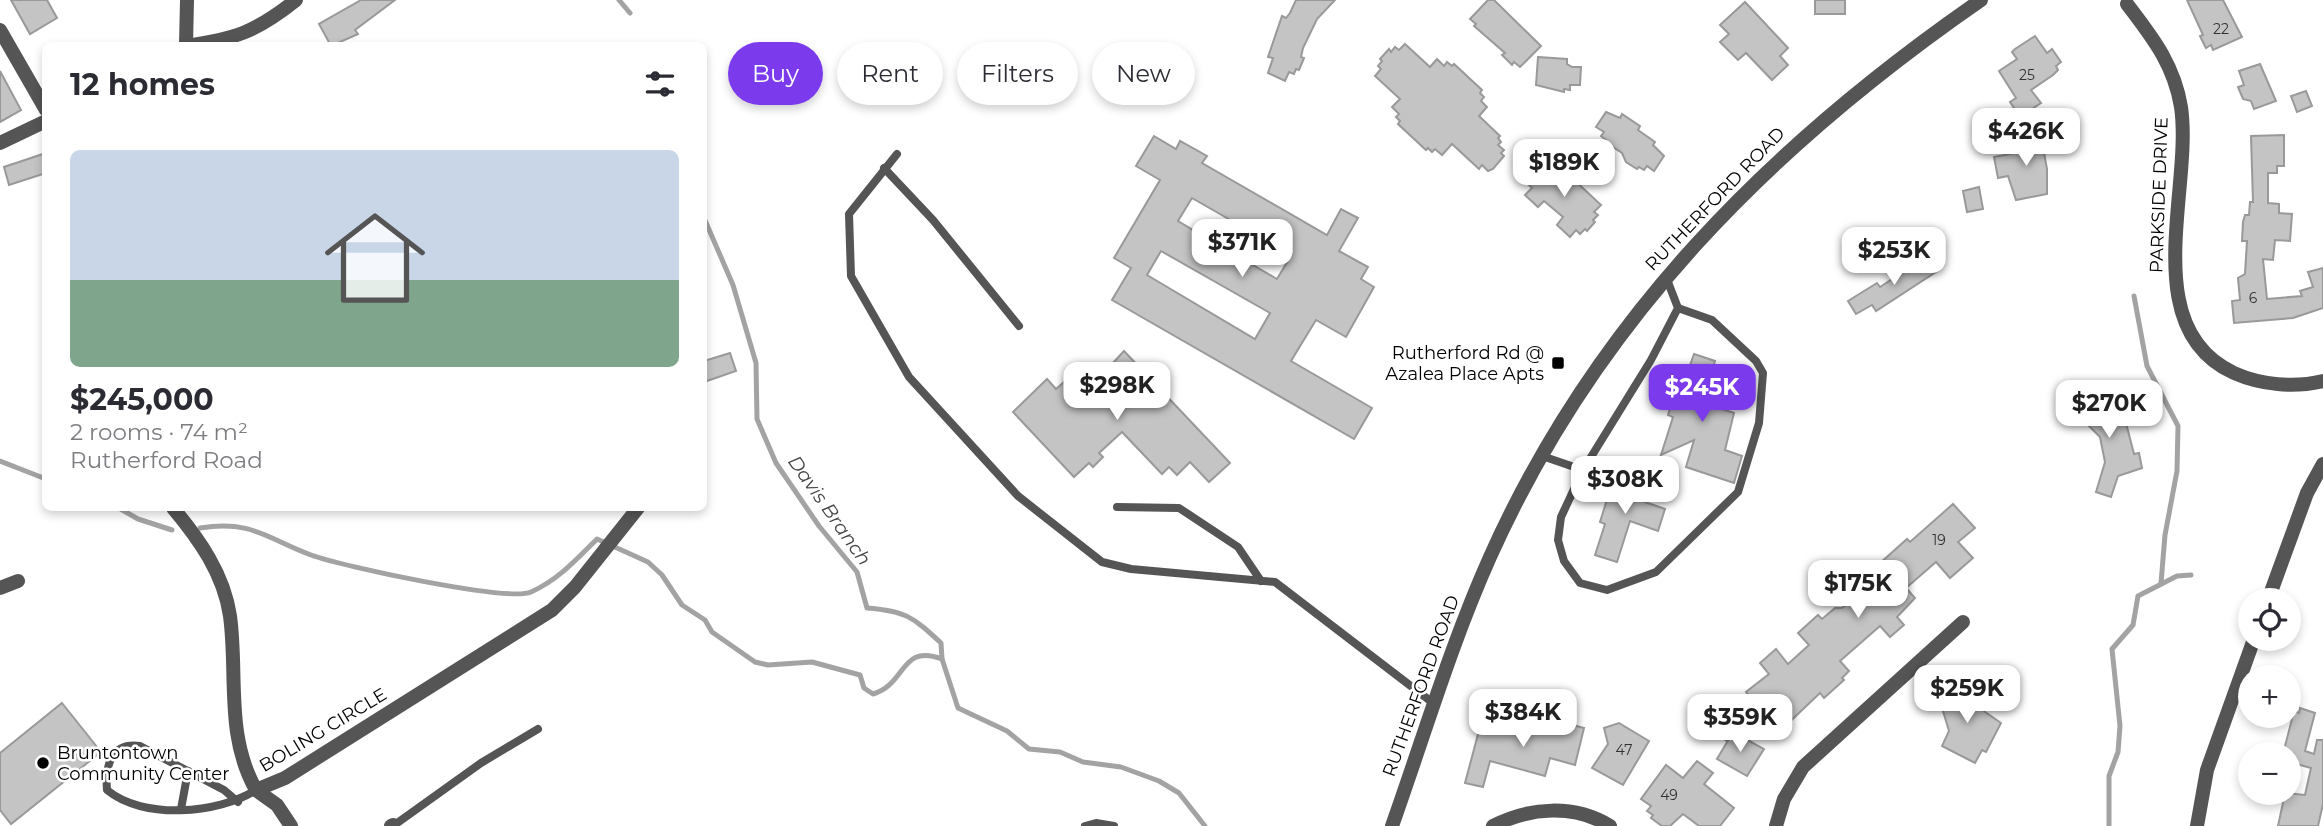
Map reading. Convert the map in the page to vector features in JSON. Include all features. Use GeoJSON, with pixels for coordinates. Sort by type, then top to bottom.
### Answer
{"type":"FeatureCollection","features":[{"type":"Feature","properties":{"kind":"street"},"geometry":{"type":"LineString","coordinates":[[186,42],[187,0]]}},
{"type":"Feature","properties":{"kind":"street"},"geometry":{"type":"LineString","coordinates":[[215,42],[248,32],[296,0]]}},
{"type":"Feature","properties":{"kind":"street","name":"RUTHERFORD ROAD"},"geometry":{"type":"LineString","coordinates":[[1392,826],[1433,703],[1486,566],[1542,456],[1595,367],[1666,276],[1750,186],[1805,135],[1914,46],[1981,0]]}},
{"type":"Feature","properties":{"kind":"street","name":"PARKSIDE DRIVE"},"geometry":{"type":"LineString","coordinates":[[2127,4],[2164,52],[2174,76],[2181,107],[2176,284],[2186,324],[2208,355],[2225,369],[2246,378],[2284,385],[2323,381]]}},
{"type":"Feature","properties":{"kind":"street"},"geometry":{"type":"LineString","coordinates":[[0,30],[42,103]]}},
{"type":"Feature","properties":{"kind":"street"},"geometry":{"type":"LineString","coordinates":[[0,143],[42,123]]}},
{"type":"Feature","properties":{"kind":"street"},"geometry":{"type":"LineString","coordinates":[[2272,588],[2307,493],[2323,464]]}},
{"type":"Feature","properties":{"kind":"street","name":"BOLING CIRCLE"},"geometry":{"type":"LineString","coordinates":[[175,511],[201,545],[218,574],[226,596],[233,646],[233,716],[245,766],[256,790],[285,778],[552,610],[575,587],[635,511]]}},
{"type":"Feature","properties":{"kind":"street"},"geometry":{"type":"LineString","coordinates":[[0,588],[18,581]]}},
{"type":"Feature","properties":{"kind":"street"},"geometry":{"type":"LineString","coordinates":[[1776,826],[1784,799],[1804,767],[1963,622]]}},
{"type":"Feature","properties":{"kind":"street"},"geometry":{"type":"LineString","coordinates":[[2197,826],[2207,770],[2249,651]]}},
{"type":"Feature","properties":{"kind":"street"},"geometry":{"type":"LineString","coordinates":[[256,790],[277,805],[291,826]]}},
{"type":"Feature","properties":{"kind":"street"},"geometry":{"type":"LineString","coordinates":[[1493,826],[1517,816],[1552,810],[1584,815],[1610,826]]}},
{"type":"Feature","properties":{"kind":"lane"},"geometry":{"type":"LineString","coordinates":[[897,154],[849,214],[852,276],[909,377],[1018,496],[1102,562],[1131,569],[1275,582],[1433,703]]}},
{"type":"Feature","properties":{"kind":"lane"},"geometry":{"type":"LineString","coordinates":[[884,168],[933,220],[1019,326]]}},
{"type":"Feature","properties":{"kind":"lane"},"geometry":{"type":"LineString","coordinates":[[1666,276],[1678,308],[1651,360],[1583,470],[1561,517],[1558,540],[1564,561],[1580,583],[1607,590],[1656,572],[1738,492],[1759,423],[1763,373],[1756,361],[1712,320],[1678,308]]}},
{"type":"Feature","properties":{"kind":"lane"},"geometry":{"type":"LineString","coordinates":[[1542,456],[1583,470]]}},
{"type":"Feature","properties":{"kind":"lane"},"geometry":{"type":"LineString","coordinates":[[1117,507],[1179,508],[1238,547],[1261,580]]}},
{"type":"Feature","properties":{"kind":"lane"},"geometry":{"type":"LineString","coordinates":[[392,826],[481,763],[538,729]]}},
{"type":"Feature","properties":{"kind":"lane"},"geometry":{"type":"LineString","coordinates":[[238,802],[225,790],[140,746],[128,744],[114,752],[107,765],[107,790],[118,800],[162,809],[213,808],[238,802],[256,790]]}},
{"type":"Feature","properties":{"kind":"lane"},"geometry":{"type":"LineString","coordinates":[[181,809],[188,771]]}},
{"type":"Feature","properties":{"kind":"lane"},"geometry":{"type":"LineString","coordinates":[[1085,826],[1096,823],[1114,826]]}},
{"type":"Feature","properties":{"kind":"building"},"geometry":{"type":"Polygon","coordinates":[[[11,0],[47,0],[57,18],[30,34],[11,0]]]}},
{"type":"Feature","properties":{"kind":"building"},"geometry":{"type":"Polygon","coordinates":[[[361,0],[395,0],[355,30],[358,34],[340,42],[329,42],[319,24],[361,0]]]}},
{"type":"Feature","properties":{"kind":"building"},"geometry":{"type":"Polygon","coordinates":[[[1296,0],[1335,0],[1317,19],[1303,48],[1301,57],[1304,58],[1299,70],[1296,69],[1294,74],[1289,72],[1285,81],[1268,73],[1273,58],[1268,57],[1282,16],[1286,18],[1296,0]]]}},
{"type":"Feature","properties":{"kind":"building"},"geometry":{"type":"Polygon","coordinates":[[[1488,0],[1494,0],[1541,46],[1520,67],[1514,62],[1512,65],[1502,55],[1505,53],[1474,26],[1476,24],[1470,19],[1488,0]]]}},
{"type":"Feature","properties":{"kind":"building"},"geometry":{"type":"Polygon","coordinates":[[[1815,0],[1845,0],[1845,14],[1815,14],[1815,0]]]}},
{"type":"Feature","properties":{"kind":"building"},"geometry":{"type":"Polygon","coordinates":[[[2187,0],[2223,0],[2242,37],[2213,50],[2211,45],[2206,48],[2187,0]]]}},
{"type":"Feature","properties":{"kind":"building"},"geometry":{"type":"Polygon","coordinates":[[[1745,2],[1788,48],[1780,56],[1788,65],[1772,80],[1746,53],[1738,60],[1720,42],[1729,34],[1720,25],[1745,2]]]}},
{"type":"Feature","properties":{"kind":"building"},"geometry":{"type":"Polygon","coordinates":[[[2035,36],[2047,53],[2052,49],[2061,62],[2056,66],[2058,70],[2053,75],[2031,90],[2041,103],[2020,117],[2010,102],[2016,98],[1999,71],[2017,59],[2012,52],[2015,49],[2035,36]]]}},
{"type":"Feature","properties":{"kind":"building"},"geometry":{"type":"Polygon","coordinates":[[[1405,44],[1430,67],[1437,59],[1444,66],[1447,62],[1452,66],[1454,64],[1482,90],[1480,93],[1484,97],[1481,101],[1487,107],[1479,116],[1500,136],[1498,138],[1501,142],[1498,145],[1504,150],[1501,153],[1504,156],[1493,169],[1488,171],[1482,165],[1479,169],[1452,144],[1442,155],[1435,149],[1432,152],[1428,148],[1426,150],[1398,124],[1400,121],[1396,117],[1399,114],[1392,107],[1400,99],[1375,76],[1381,69],[1378,66],[1382,61],[1380,59],[1389,49],[1391,52],[1395,47],[1399,50],[1405,44]]]}},
{"type":"Feature","properties":{"kind":"building"},"geometry":{"type":"Polygon","coordinates":[[[1538,57],[1567,59],[1567,64],[1572,67],[1581,67],[1580,85],[1570,85],[1570,90],[1564,89],[1564,92],[1536,85],[1538,57]]]}},
{"type":"Feature","properties":{"kind":"building"},"geometry":{"type":"Polygon","coordinates":[[[2260,64],[2276,101],[2254,109],[2251,101],[2243,99],[2238,87],[2244,85],[2239,71],[2260,64]]]}},
{"type":"Feature","properties":{"kind":"building"},"geometry":{"type":"Polygon","coordinates":[[[0,71],[21,110],[0,122],[0,71]]]}},
{"type":"Feature","properties":{"kind":"building"},"geometry":{"type":"Polygon","coordinates":[[[2306,91],[2312,106],[2297,112],[2291,96],[2306,91]]]}},
{"type":"Feature","properties":{"kind":"building"},"geometry":{"type":"Polygon","coordinates":[[[1606,112],[1620,118],[1622,114],[1640,126],[1638,130],[1655,142],[1653,145],[1664,156],[1654,171],[1647,166],[1644,170],[1639,167],[1637,169],[1626,162],[1622,153],[1605,142],[1601,136],[1604,132],[1596,127],[1606,112]]]}},
{"type":"Feature","properties":{"kind":"building"},"geometry":{"type":"Polygon","coordinates":[[[2040,131],[2047,169],[2047,194],[2016,200],[2008,176],[1998,178],[1994,157],[2025,151],[2022,134],[2040,131]]]}},
{"type":"Feature","properties":{"kind":"building"},"geometry":{"type":"Polygon","coordinates":[[[2284,135],[2284,166],[2277,166],[2277,173],[2268,173],[2268,203],[2279,204],[2279,213],[2292,214],[2290,241],[2275,240],[2273,260],[2263,259],[2267,299],[2302,296],[2300,291],[2313,287],[2308,272],[2323,268],[2323,308],[2293,318],[2234,323],[2232,301],[2240,300],[2238,278],[2245,274],[2247,241],[2242,241],[2243,222],[2245,215],[2249,215],[2250,202],[2253,202],[2251,136],[2284,135]]]}},
{"type":"Feature","properties":{"kind":"building"},"geometry":{"type":"Polygon","coordinates":[[[1154,136],[1176,149],[1180,141],[1207,156],[1202,163],[1327,235],[1341,209],[1358,218],[1339,251],[1368,267],[1361,279],[1374,287],[1346,337],[1316,320],[1291,361],[1372,408],[1354,439],[1112,300],[1131,268],[1114,258],[1160,180],[1136,166],[1154,136]],[[1192,198],[1178,221],[1225,249],[1239,225],[1192,198]],[[1256,233],[1241,258],[1277,279],[1292,254],[1256,233]],[[1161,251],[1147,275],[1255,339],[1270,313],[1161,251]]]}},
{"type":"Feature","properties":{"kind":"building"},"geometry":{"type":"Polygon","coordinates":[[[42,154],[42,174],[9,185],[4,167],[42,154]]]}},
{"type":"Feature","properties":{"kind":"building"},"geometry":{"type":"Polygon","coordinates":[[[1555,162],[1601,205],[1594,212],[1598,215],[1587,231],[1585,229],[1580,234],[1576,230],[1570,237],[1557,225],[1563,217],[1544,201],[1538,207],[1525,195],[1532,188],[1528,184],[1532,180],[1530,178],[1539,168],[1541,170],[1545,166],[1549,169],[1555,162]]]}},
{"type":"Feature","properties":{"kind":"building"},"geometry":{"type":"Polygon","coordinates":[[[1979,187],[1983,209],[1967,212],[1963,191],[1979,187]]]}},
{"type":"Feature","properties":{"kind":"building"},"geometry":{"type":"Polygon","coordinates":[[[1929,255],[1939,270],[1876,311],[1872,305],[1856,314],[1848,301],[1877,283],[1880,287],[1929,255]]]}},
{"type":"Feature","properties":{"kind":"building"},"geometry":{"type":"Polygon","coordinates":[[[1124,351],[1230,463],[1209,482],[1190,462],[1177,475],[1169,467],[1162,474],[1122,432],[1099,453],[1103,457],[1093,467],[1089,463],[1074,477],[1013,412],[1047,379],[1056,389],[1072,375],[1087,391],[1124,351]]]}},
{"type":"Feature","properties":{"kind":"building"},"geometry":{"type":"Polygon","coordinates":[[[730,353],[736,371],[707,381],[707,360],[730,353]]]}},
{"type":"Feature","properties":{"kind":"building"},"geometry":{"type":"Polygon","coordinates":[[[1694,354],[1715,361],[1711,373],[1715,374],[1707,404],[1734,413],[1725,450],[1742,456],[1734,483],[1686,467],[1694,440],[1661,455],[1673,417],[1668,415],[1678,384],[1683,385],[1694,354]]]}},
{"type":"Feature","properties":{"kind":"building"},"geometry":{"type":"Polygon","coordinates":[[[2089,383],[2119,420],[2125,419],[2134,454],[2139,453],[2142,468],[2118,476],[2111,497],[2096,492],[2105,462],[2100,437],[2080,417],[2088,408],[2076,395],[2089,383]]]}},
{"type":"Feature","properties":{"kind":"building"},"geometry":{"type":"Polygon","coordinates":[[[1621,474],[1645,481],[1639,500],[1665,509],[1658,531],[1630,521],[1617,562],[1595,555],[1605,524],[1600,522],[1610,490],[1616,492],[1621,474]]]}},
{"type":"Feature","properties":{"kind":"building"},"geometry":{"type":"Polygon","coordinates":[[[1953,504],[1975,528],[1958,542],[1973,558],[1950,578],[1936,562],[1906,588],[1915,598],[1897,617],[1904,625],[1890,637],[1880,626],[1840,661],[1849,671],[1842,678],[1844,680],[1824,698],[1820,693],[1779,732],[1746,692],[1769,674],[1760,663],[1776,649],[1788,664],[1809,645],[1798,633],[1818,615],[1822,619],[1835,608],[1842,608],[1850,601],[1851,591],[1869,573],[1907,539],[1910,542],[1953,504]]]}},
{"type":"Feature","properties":{"kind":"building"},"geometry":{"type":"Polygon","coordinates":[[[1959,686],[1963,701],[1976,697],[1983,704],[1981,709],[2001,723],[1986,752],[1982,750],[1975,763],[1942,746],[1949,731],[1937,691],[1959,686]]]}},
{"type":"Feature","properties":{"kind":"building"},"geometry":{"type":"Polygon","coordinates":[[[62,703],[101,752],[11,824],[0,810],[0,753],[62,703]]]}},
{"type":"Feature","properties":{"kind":"building"},"geometry":{"type":"Polygon","coordinates":[[[2301,708],[2315,713],[2305,751],[2314,754],[2317,740],[2323,740],[2323,804],[2318,826],[2278,826],[2282,805],[2301,805],[2301,795],[2305,795],[2311,768],[2301,765],[2301,742],[2286,742],[2290,728],[2301,728],[2301,708]]]}},
{"type":"Feature","properties":{"kind":"building"},"geometry":{"type":"Polygon","coordinates":[[[1720,717],[1736,726],[1727,741],[1711,732],[1720,717]]]}},
{"type":"Feature","properties":{"kind":"building"},"geometry":{"type":"Polygon","coordinates":[[[1481,723],[1536,734],[1538,726],[1551,730],[1552,725],[1564,728],[1565,723],[1584,728],[1575,765],[1550,758],[1545,776],[1490,761],[1483,787],[1465,783],[1481,723]]]}},
{"type":"Feature","properties":{"kind":"building"},"geometry":{"type":"Polygon","coordinates":[[[1619,723],[1649,741],[1623,785],[1592,768],[1608,744],[1604,728],[1619,723]]]}},
{"type":"Feature","properties":{"kind":"building"},"geometry":{"type":"Polygon","coordinates":[[[1733,732],[1764,749],[1747,776],[1717,759],[1733,732]]]}},
{"type":"Feature","properties":{"kind":"building"},"geometry":{"type":"Polygon","coordinates":[[[1697,761],[1713,773],[1704,784],[1734,808],[1720,826],[1699,826],[1683,814],[1670,826],[1662,826],[1651,818],[1653,815],[1647,811],[1651,806],[1641,799],[1666,765],[1683,778],[1697,761]]]}},
{"type":"Feature","properties":{"kind":"waterway","name":"Davis Branch"},"geometry":{"type":"LineString","coordinates":[[619,0],[630,13]]}},
{"type":"Feature","properties":{"kind":"waterway","name":"Davis Branch"},"geometry":{"type":"LineString","coordinates":[[707,225],[733,285],[756,363],[757,419],[776,463],[819,526],[857,572],[867,608],[891,611],[908,617],[941,643],[942,659],[958,708],[1007,731],[1029,749],[1060,752],[1083,762],[1121,767],[1159,781],[1179,793],[1205,826]]}},
{"type":"Feature","properties":{"kind":"waterway"},"geometry":{"type":"LineString","coordinates":[[2134,296],[2147,366],[2178,426],[2177,471],[2165,535],[2161,583]]}},
{"type":"Feature","properties":{"kind":"waterway"},"geometry":{"type":"LineString","coordinates":[[0,461],[42,477]]}},
{"type":"Feature","properties":{"kind":"waterway"},"geometry":{"type":"LineString","coordinates":[[124,511],[138,519],[172,530]]}},
{"type":"Feature","properties":{"kind":"waterway"},"geometry":{"type":"LineString","coordinates":[[200,528],[233,526],[258,532],[311,555],[355,567],[459,588],[516,594],[531,592],[550,581],[597,539],[648,562],[662,575],[682,605],[705,620],[712,632],[755,662],[768,665],[812,662],[860,675],[864,688],[873,694],[884,689],[918,656],[942,659]]}},
{"type":"Feature","properties":{"kind":"waterway"},"geometry":{"type":"LineString","coordinates":[[2109,826],[2109,776],[2118,752],[2120,726],[2112,649],[2133,625],[2138,596],[2177,576],[2191,575]]}},
{"type":"Feature","properties":{"kind":"place","name":"Rutherford Rd @ Azalea Place Apts"},"geometry":{"type":"Point","coordinates":[1558,363]}},
{"type":"Feature","properties":{"kind":"place","name":"Bruntontown Community Center"},"geometry":{"type":"Point","coordinates":[43,763]}}]}
